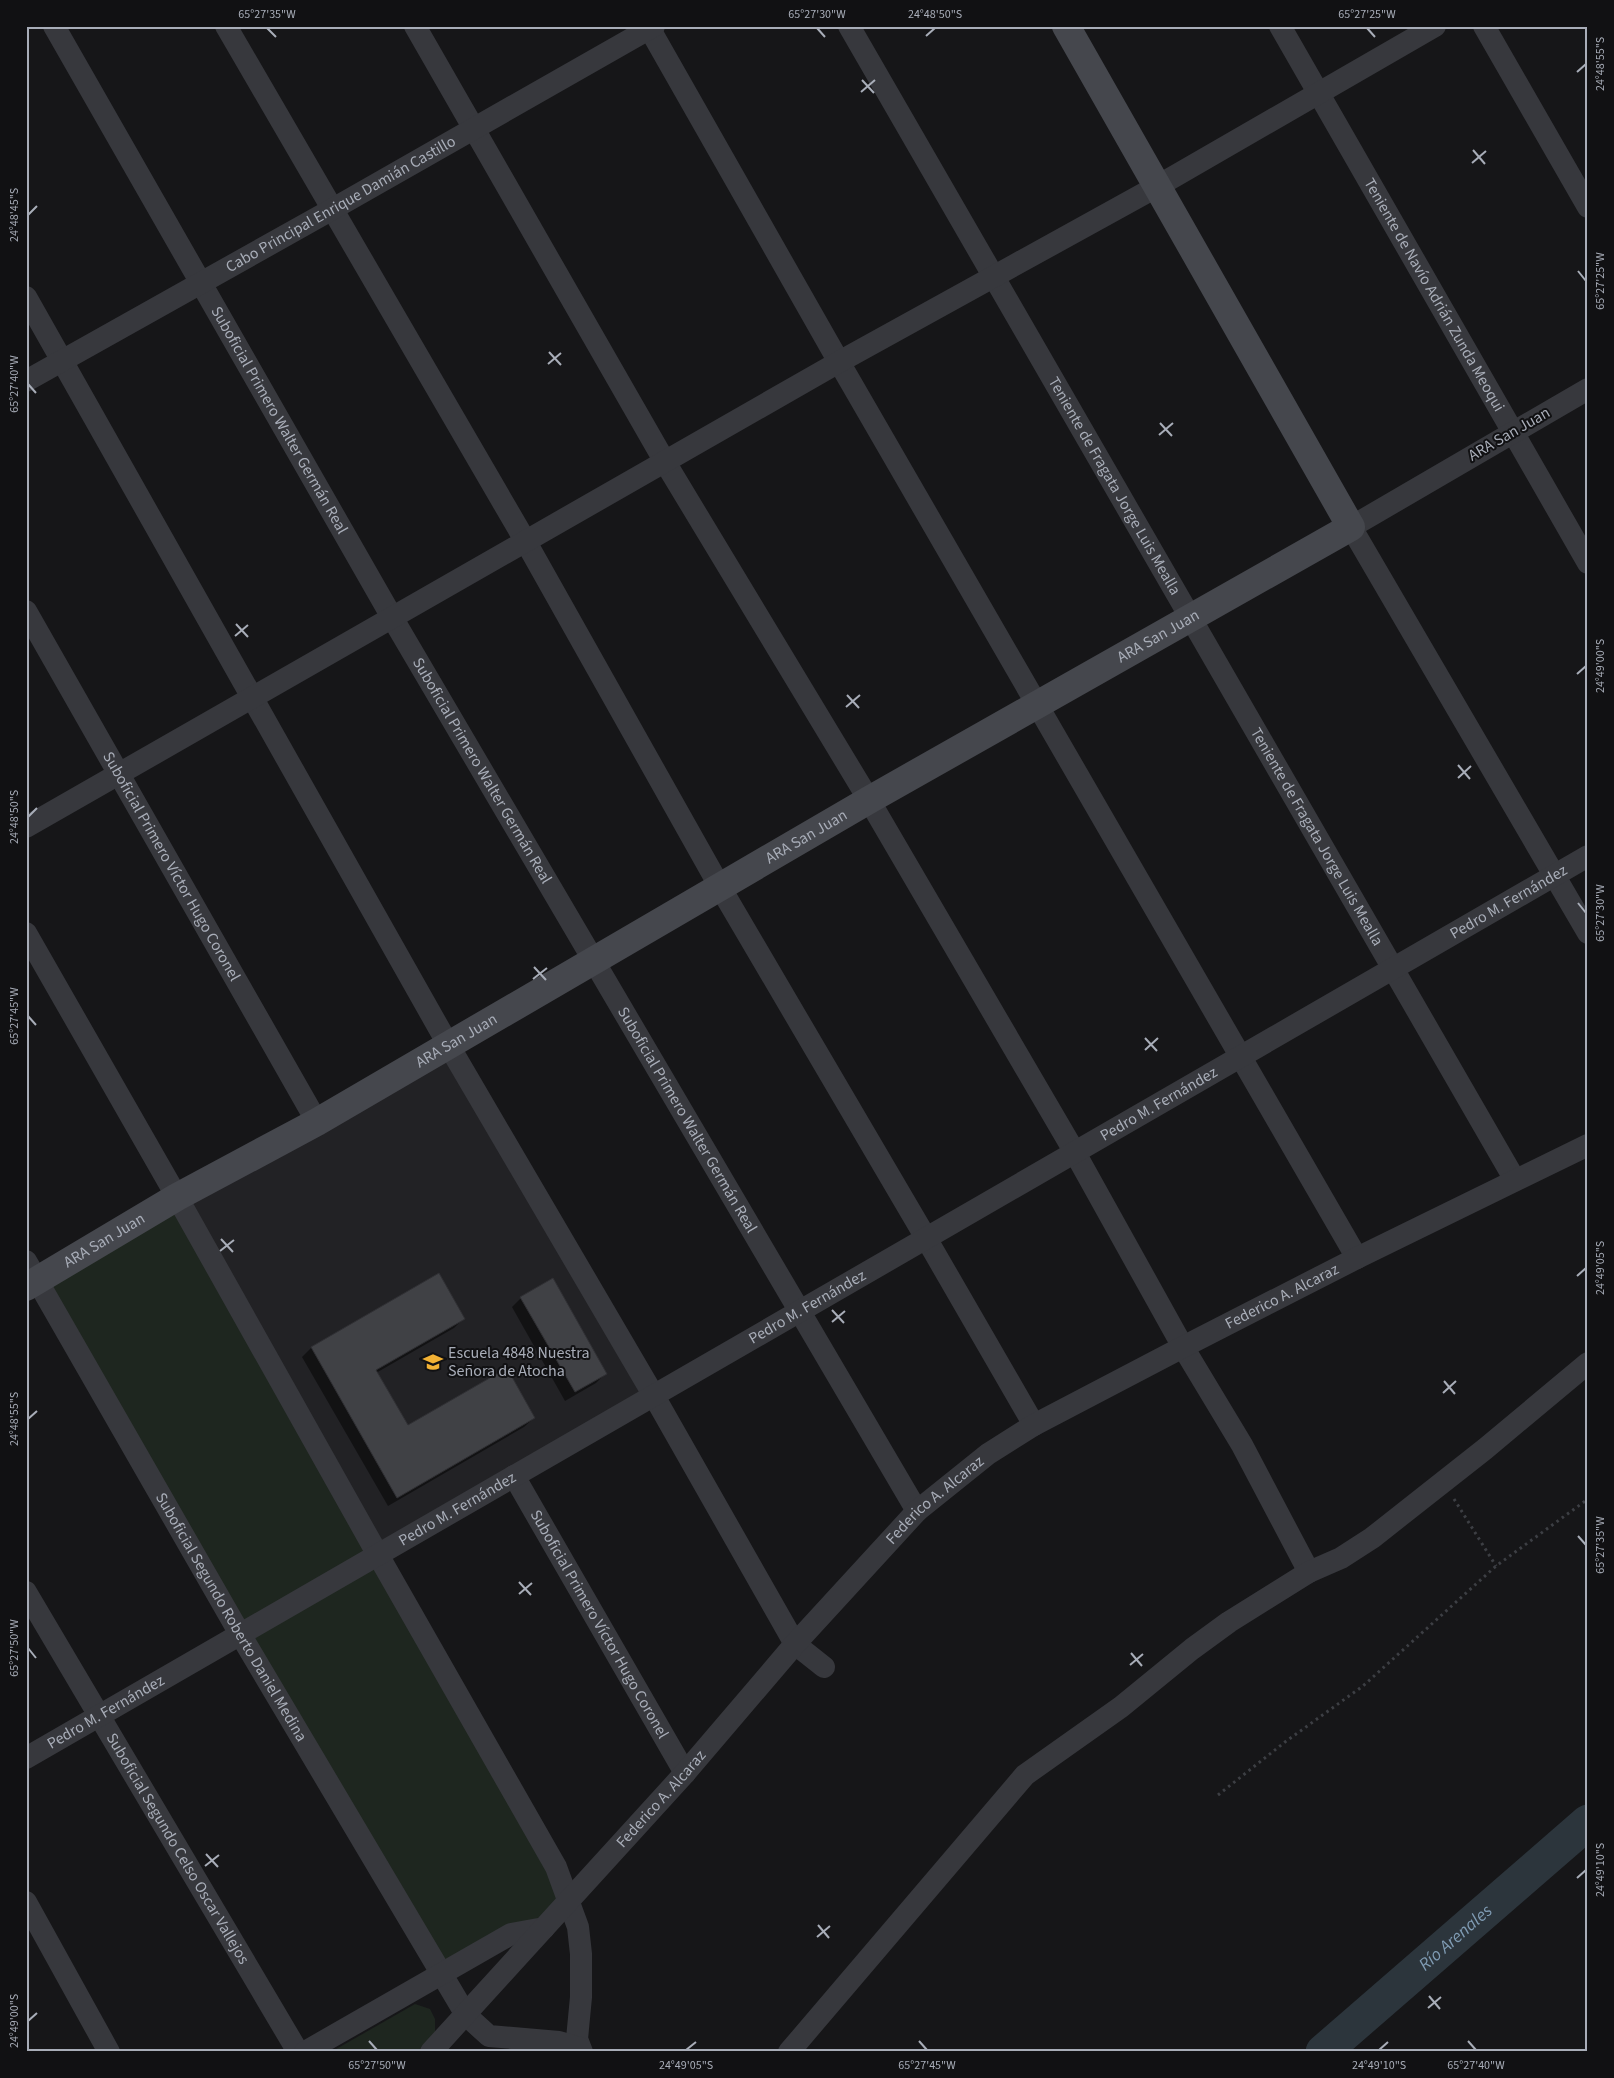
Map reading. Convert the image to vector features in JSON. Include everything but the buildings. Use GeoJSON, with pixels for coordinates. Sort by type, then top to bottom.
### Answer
{"type":"FeatureCollection","features":[{"type":"Feature","properties":{"kind":"street","name":"Suboficial Primero Walter Germán Real"},"geometry":{"type":"LineString","coordinates":[[54,26],[200,284],[393,618],[917,1511]]}},
{"type":"Feature","properties":{"kind":"street"},"geometry":{"type":"LineString","coordinates":[[226,26],[331,210],[526,542],[720,887],[1034,1425]]}},
{"type":"Feature","properties":{"kind":"street"},"geometry":{"type":"LineString","coordinates":[[415,26],[665,462],[869,800],[1074,1151],[1183,1347],[1242,1445],[1309,1572]]}},
{"type":"Feature","properties":{"kind":"street","name":"Teniente de Fragata Jorge Luis Mealla"},"geometry":{"type":"LineString","coordinates":[[849,26],[1515,1180]]}},
{"type":"Feature","properties":{"kind":"street"},"geometry":{"type":"LineString","coordinates":[[1066,26],[1351,527],[1588,933]]}},
{"type":"Feature","properties":{"kind":"street","name":"Teniente de Navío Adrián Zunda Meoqui"},"geometry":{"type":"LineString","coordinates":[[1280,26],[1588,563]]}},
{"type":"Feature","properties":{"kind":"street"},"geometry":{"type":"LineString","coordinates":[[26,827],[119,772],[393,618],[839,362],[1156,186],[1435,26]]}},
{"type":"Feature","properties":{"kind":"street"},"geometry":{"type":"LineString","coordinates":[[1484,26],[1588,207]]}},
{"type":"Feature","properties":{"kind":"street","name":"Cabo Principal Enrique Damián Castillo"},"geometry":{"type":"LineString","coordinates":[[26,381],[474,129],[650,27]]}},
{"type":"Feature","properties":{"kind":"street"},"geometry":{"type":"LineString","coordinates":[[650,27],[839,362],[1357,1258]]}},
{"type":"Feature","properties":{"kind":"street"},"geometry":{"type":"LineString","coordinates":[[26,297],[449,1046],[654,1396],[795,1644],[824,1667]]}},
{"type":"Feature","properties":{"kind":"street","name":"ARA San Juan"},"geometry":{"type":"LineString","coordinates":[[30,1276],[317,1122],[869,800],[1351,527],[1588,389]]}},
{"type":"Feature","properties":{"kind":"street","name":"Suboficial Primero Víctor Hugo Coronel"},"geometry":{"type":"LineString","coordinates":[[26,611],[317,1122]]}},
{"type":"Feature","properties":{"kind":"street","name":"Pedro M. Fernández"},"geometry":{"type":"LineString","coordinates":[[26,1758],[654,1396],[1074,1151],[1588,856]]}},
{"type":"Feature","properties":{"kind":"street"},"geometry":{"type":"LineString","coordinates":[[26,933],[178,1197],[378,1555],[556,1867],[578,1927],[581,1954],[581,1997],[577,2039],[581,2050]]}},
{"type":"Feature","properties":{"kind":"street","name":"Federico A. Alcaraz"},"geometry":{"type":"LineString","coordinates":[[431,2052],[685,1773],[795,1644],[917,1511],[988,1454],[1034,1425],[1183,1347],[1357,1258],[1588,1145]]}},
{"type":"Feature","properties":{"kind":"street","name":"Suboficial Segundo Roberto Daniel Medina"},"geometry":{"type":"LineString","coordinates":[[30,1276],[466,2015],[489,2036],[558,2042],[581,2050]]}},
{"type":"Feature","properties":{"kind":"street"},"geometry":{"type":"LineString","coordinates":[[789,2052],[1025,1776],[1121,1707],[1199,1643],[1229,1622],[1309,1572],[1341,1558],[1372,1538],[1588,1363]]}},
{"type":"Feature","properties":{"kind":"street","name":"Suboficial Primero Víctor Hugo Coronel"},"geometry":{"type":"LineString","coordinates":[[514,1476],[685,1773]]}},
{"type":"Feature","properties":{"kind":"street","name":"Suboficial Segundo Celso Oscar Vallejos"},"geometry":{"type":"LineString","coordinates":[[26,1592],[298,2052]]}},
{"type":"Feature","properties":{"kind":"street"},"geometry":{"type":"LineString","coordinates":[[26,1902],[109,2052]]}},
{"type":"Feature","properties":{"kind":"street"},"geometry":{"type":"LineString","coordinates":[[305,2052],[511,1934],[544,1928]]}},
{"type":"Feature","properties":{"kind":"path"},"geometry":{"type":"LineString","coordinates":[[1443,1482],[1496,1566]]}},
{"type":"Feature","properties":{"kind":"path"},"geometry":{"type":"LineString","coordinates":[[1218,1795],[1285,1742],[1363,1686],[1496,1566],[1588,1499]]}},
{"type":"Feature","properties":{"kind":"shaded area"},"geometry":{"type":"Polygon","coordinates":[[[447,1051],[653,1396],[378,1551],[184,1198],[447,1051]]]}},
{"type":"Feature","properties":{"kind":"shaded area"},"geometry":{"type":"Polygon","coordinates":[[[177,1197],[568,1901],[440,1973],[38,1280],[177,1197]]]}},
{"type":"Feature","properties":{"kind":"shaded area"},"geometry":{"type":"Polygon","coordinates":[[[415,2004],[430,2009],[435,2019],[435,2032],[417,2052],[331,2052],[415,2004]]]}},
{"type":"Feature","properties":{"kind":"waterway","name":"Río Arenales"},"geometry":{"type":"LineString","coordinates":[[1323,2052],[1588,1822]]}},
{"type":"Feature","properties":{"kind":"place","name":"Escuela 4848 Nuestra Señora de Atocha"},"geometry":{"type":"Point","coordinates":[433,1362]}}]}
